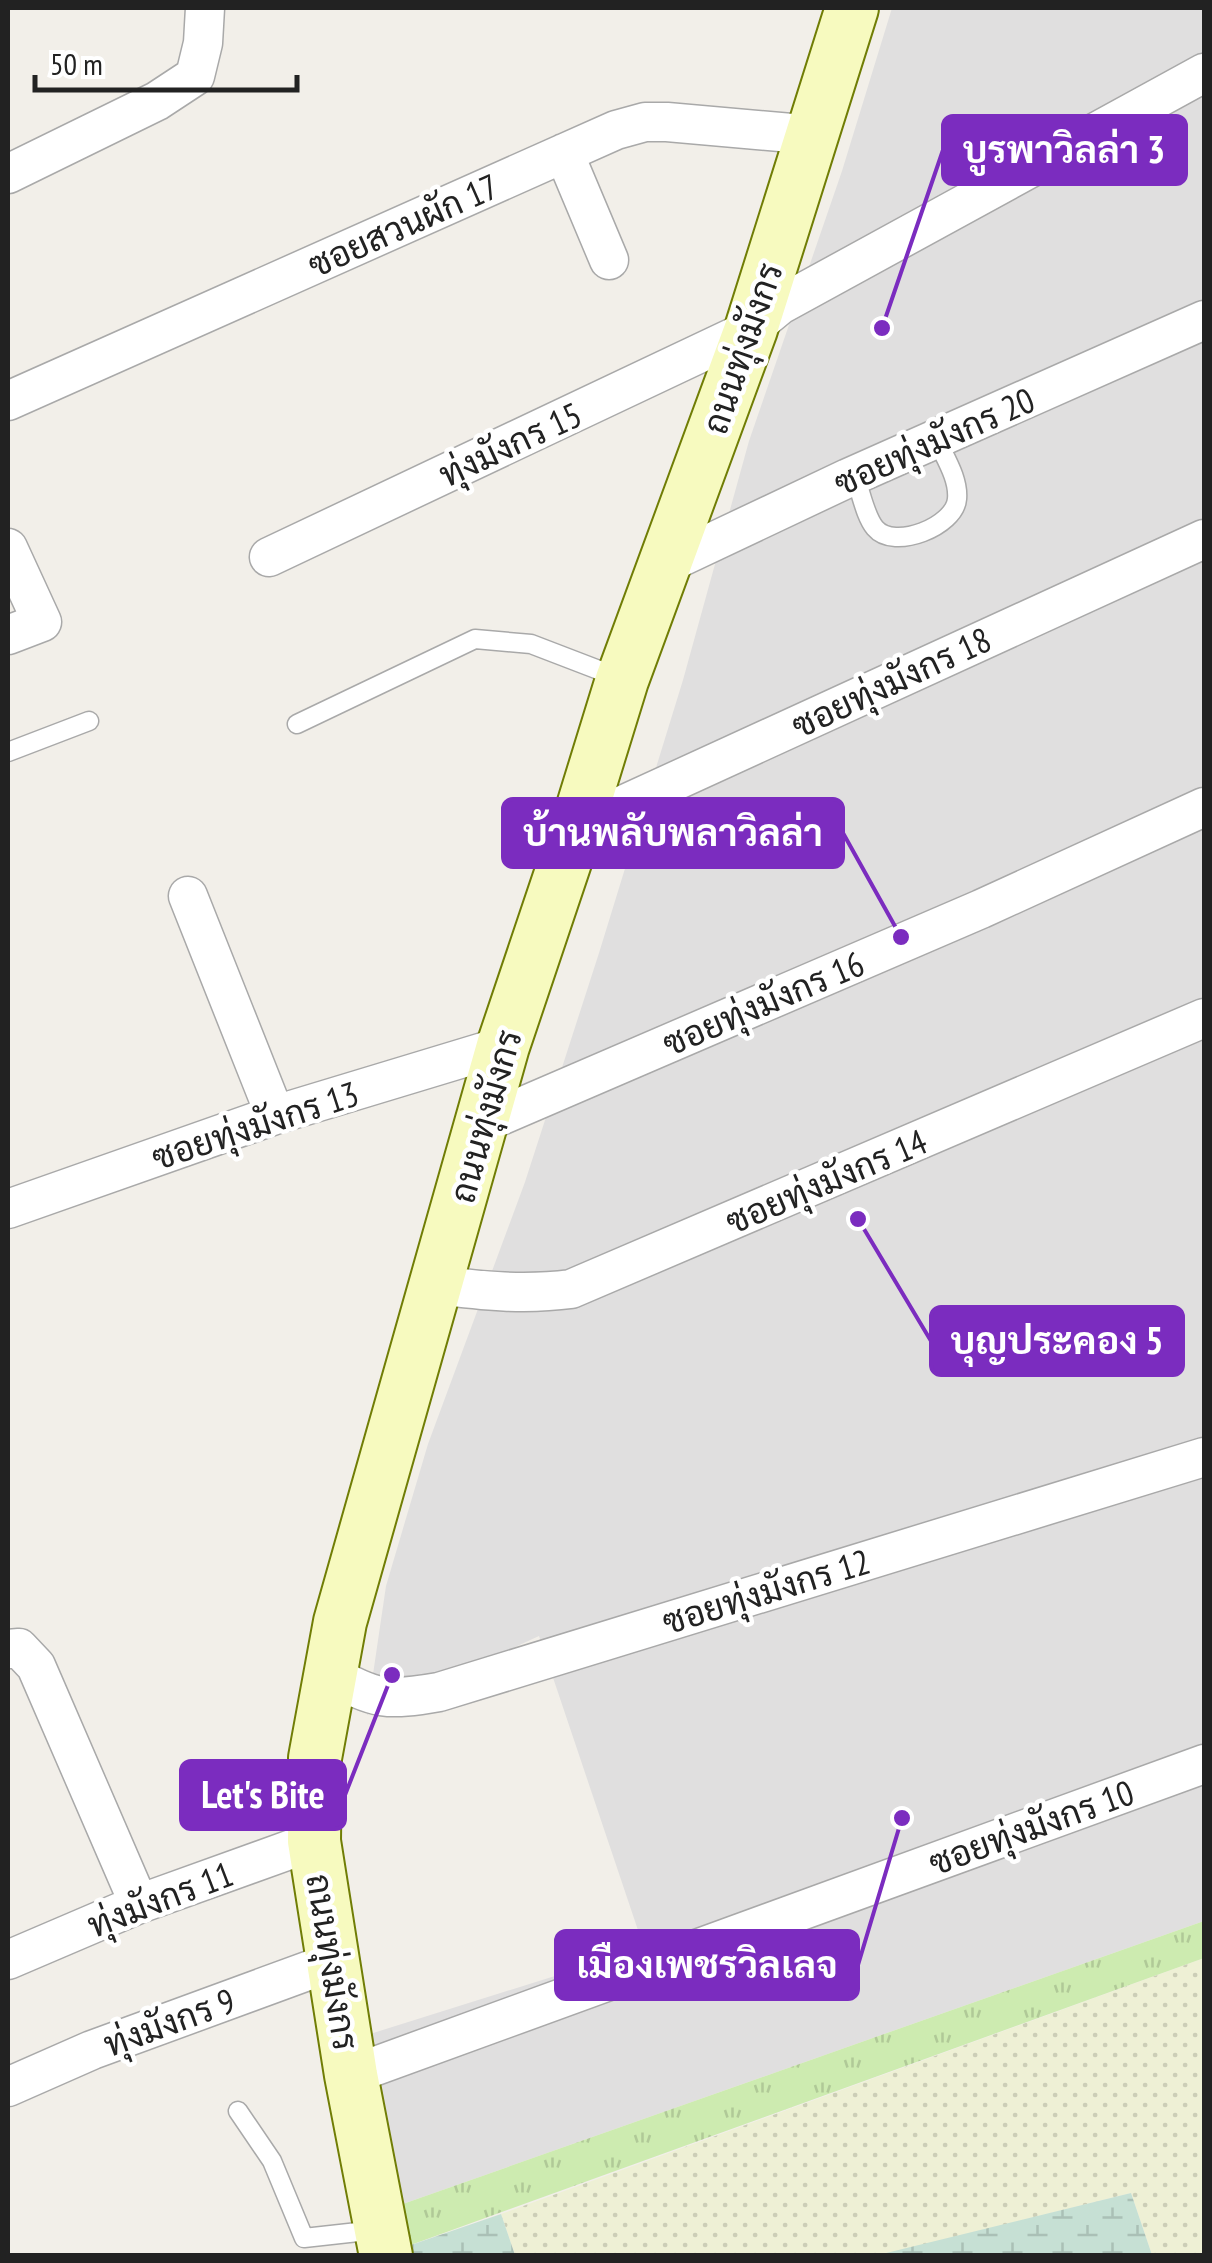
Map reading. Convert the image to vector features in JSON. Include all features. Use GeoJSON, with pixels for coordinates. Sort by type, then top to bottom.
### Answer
{"type":"FeatureCollection","features":[{"type":"Feature","properties":{"kind":"street"},"geometry":{"type":"LineString","coordinates":[[8,174],[157,101],[195,76],[203,42],[204,8]]}},
{"type":"Feature","properties":{"kind":"street","name":"ถนนทุ่งมังกร"},"geometry":{"type":"LineString","coordinates":[[383,2242],[351,2075],[314,1840],[315,1758],[340,1622],[504,1046],[622,680],[751,330],[852,8]]}},
{"type":"Feature","properties":{"kind":"street","name":"ทุ่งมังกร 15"},"geometry":{"type":"LineString","coordinates":[[270,557],[751,330],[780,304],[1204,73]]}},
{"type":"Feature","properties":{"kind":"street","name":"ซอยสวนผัก 17"},"geometry":{"type":"LineString","coordinates":[[8,401],[616,130],[645,122],[814,135]]}},
{"type":"Feature","properties":{"kind":"street"},"geometry":{"type":"LineString","coordinates":[[564,153],[610,260]]}},
{"type":"Feature","properties":{"kind":"street","name":"ซอยทุ่งมังกร 20"},"geometry":{"type":"LineString","coordinates":[[664,565],[1204,320]]}},
{"type":"Feature","properties":{"kind":"street","name":"ซอยทุ่งมังกร 18"},"geometry":{"type":"LineString","coordinates":[[577,826],[1204,538]]}},
{"type":"Feature","properties":{"kind":"street"},"geometry":{"type":"LineString","coordinates":[[8,548],[25,628]]}},
{"type":"Feature","properties":{"kind":"street","name":"ซอยทุ่งมังกร 16"},"geometry":{"type":"LineString","coordinates":[[484,1123],[963,917],[1204,806]]}},
{"type":"Feature","properties":{"kind":"street"},"geometry":{"type":"LineString","coordinates":[[188,896],[275,1116]]}},
{"type":"Feature","properties":{"kind":"street","name":"ซอยทุ่งมังกร 14"},"geometry":{"type":"LineString","coordinates":[[436,1285],[538,1294],[584,1284],[1204,1018]]}},
{"type":"Feature","properties":{"kind":"street","name":"ซอยทุ่งมังกร 13"},"geometry":{"type":"LineString","coordinates":[[8,1208],[275,1116],[504,1046]]}},
{"type":"Feature","properties":{"kind":"street","name":"ซอยทุ่งมังกร 12"},"geometry":{"type":"LineString","coordinates":[[330,1674],[365,1694],[397,1700],[439,1692],[1204,1457]]}},
{"type":"Feature","properties":{"kind":"street"},"geometry":{"type":"LineString","coordinates":[[8,1649],[18,1648],[36,1666],[139,1904]]}},
{"type":"Feature","properties":{"kind":"street","name":"ซอยทุ่งมังกร 10"},"geometry":{"type":"LineString","coordinates":[[351,2075],[1204,1764]]}},
{"type":"Feature","properties":{"kind":"street","name":"ทุ่งมังกร 11"},"geometry":{"type":"LineString","coordinates":[[8,1960],[139,1904],[314,1840]]}},
{"type":"Feature","properties":{"kind":"street","name":"ทุ่งมังกร 9"},"geometry":{"type":"LineString","coordinates":[[8,2086],[92,2050],[332,1962]]}},
{"type":"Feature","properties":{"kind":"lane"},"geometry":{"type":"LineString","coordinates":[[855,477],[876,529],[888,536],[906,536],[932,528],[952,516],[957,502],[956,482],[937,440]]}},
{"type":"Feature","properties":{"kind":"lane"},"geometry":{"type":"LineString","coordinates":[[297,724],[475,639],[531,644],[622,680]]}},
{"type":"Feature","properties":{"kind":"lane"},"geometry":{"type":"LineString","coordinates":[[8,752],[89,721]]}},
{"type":"Feature","properties":{"kind":"lane"},"geometry":{"type":"LineString","coordinates":[[238,2111],[272,2160],[304,2246],[383,2242]]}},
{"type":"Feature","properties":{"kind":"shaded area"},"geometry":{"type":"Polygon","coordinates":[[[892,8],[1204,8],[1204,1921],[400,2205],[370,2034],[644,1948],[539,1636],[367,1715],[386,1586],[428,1444],[525,1182],[599,953],[683,680],[749,441],[842,171],[892,8]]]}},
{"type":"Feature","properties":{"kind":"green space"},"geometry":{"type":"Polygon","coordinates":[[[1204,1921],[1204,1958],[408,2246],[400,2205],[1204,1921]]]}},
{"type":"Feature","properties":{"kind":"green space"},"geometry":{"type":"Polygon","coordinates":[[[1204,1958],[1204,2255],[1152,2255],[1131,2193],[878,2256],[515,2255],[501,2214],[1204,1958]]]}},
{"type":"Feature","properties":{"kind":"green space"},"geometry":{"type":"Polygon","coordinates":[[[1131,2193],[1152,2255],[878,2255],[1131,2193]]]}},
{"type":"Feature","properties":{"kind":"green space"},"geometry":{"type":"Polygon","coordinates":[[[501,2214],[515,2255],[411,2255],[408,2246],[501,2214]]]}},
{"type":"Feature","properties":{"kind":"place","name":"บูรพาวิลล่า 3"},"geometry":{"type":"Point","coordinates":[882,328]}},
{"type":"Feature","properties":{"kind":"place","name":"บ้านพลับพลาวิลล่า"},"geometry":{"type":"Point","coordinates":[901,937]}},
{"type":"Feature","properties":{"kind":"place","name":"บุญประคอง 5"},"geometry":{"type":"Point","coordinates":[858,1219]}},
{"type":"Feature","properties":{"kind":"place","name":"Let's Bite"},"geometry":{"type":"Point","coordinates":[392,1675]}},
{"type":"Feature","properties":{"kind":"place","name":"เมืองเพชรวิลเลจ"},"geometry":{"type":"Point","coordinates":[902,1818]}}]}
